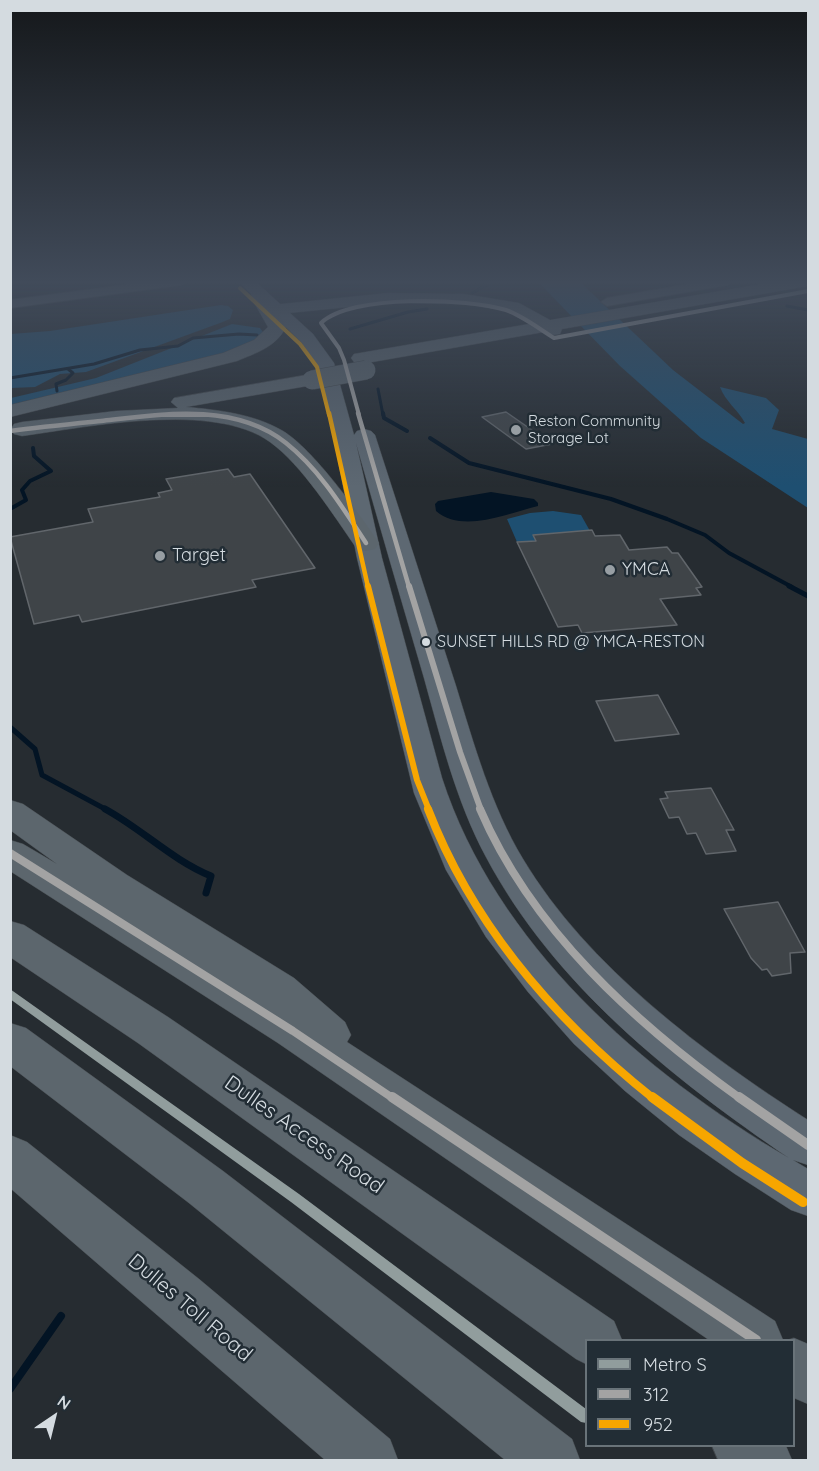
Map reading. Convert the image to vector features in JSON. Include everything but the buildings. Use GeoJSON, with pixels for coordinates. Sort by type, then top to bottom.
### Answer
{"type":"FeatureCollection","features":[{"type":"Feature","properties":{"kind":"highway"},"geometry":{"type":"LineString","coordinates":[[13,422],[250,350]]}},
{"type":"Feature","properties":{"kind":"highway"},"geometry":{"type":"LineString","coordinates":[[337,369],[412,350]]}},
{"type":"Feature","properties":{"kind":"highway"},"geometry":{"type":"LineString","coordinates":[[13,422],[449,350]]}},
{"type":"Feature","properties":{"kind":"highway"},"geometry":{"type":"LineString","coordinates":[[13,422],[168,414],[213,416],[254,425],[278,437],[289,447],[345,511],[366,543]]}},
{"type":"Feature","properties":{"kind":"highway"},"geometry":{"type":"LineString","coordinates":[[10,812],[113,885],[279,990],[409,1106]]}},
{"type":"Feature","properties":{"kind":"highway"},"geometry":{"type":"LineString","coordinates":[[10,854],[161,946],[409,1106],[753,1339]]}},
{"type":"Feature","properties":{"kind":"highway","name":"Dulles Access Road"},"geometry":{"type":"LineString","coordinates":[[10,936],[182,1050],[592,1339]]}},
{"type":"Feature","properties":{"kind":"highway"},"geometry":{"type":"LineString","coordinates":[[10,1041],[206,1187],[551,1461]]}},
{"type":"Feature","properties":{"kind":"highway","name":"Dulles Toll Road"},"geometry":{"type":"LineString","coordinates":[[10,1157],[369,1461]]}},
{"type":"Feature","properties":{"kind":"highway"},"geometry":{"type":"LineString","coordinates":[[795,1367],[808,1376]]}},
{"type":"Feature","properties":{"kind":"highway"},"geometry":{"type":"LineString","coordinates":[[742,1447],[762,1461]]}},
{"type":"Feature","properties":{"kind":"main road"},"geometry":{"type":"LineString","coordinates":[[317,350],[337,369],[371,464],[468,775],[483,814],[518,880],[550,925],[640,1020],[735,1096],[808,1145]]}},
{"type":"Feature","properties":{"kind":"main road"},"geometry":{"type":"LineString","coordinates":[[339,350],[337,369],[366,543],[431,794],[463,870],[486,908],[532,972],[603,1044],[644,1080],[706,1128],[808,1194]]}},
{"type":"Feature","properties":{"kind":"shaded area"},"geometry":{"type":"Polygon","coordinates":[[[11,350],[147,350],[86,372],[60,374],[35,387],[11,388],[11,350]]]}},
{"type":"Feature","properties":{"kind":"shaded area"},"geometry":{"type":"Polygon","coordinates":[[[167,350],[238,350],[129,379],[11,407],[11,398],[96,378],[167,350]]]}},
{"type":"Feature","properties":{"kind":"shaded area"},"geometry":{"type":"Polygon","coordinates":[[[604,350],[652,350],[673,370],[743,424],[745,423],[742,418],[720,387],[766,398],[779,410],[772,429],[808,439],[808,508],[701,438],[604,350]]]}},
{"type":"Feature","properties":{"kind":"shaded area"},"geometry":{"type":"Polygon","coordinates":[[[491,492],[534,499],[538,506],[500,517],[472,521],[447,518],[436,511],[435,504],[438,501],[491,492]]]}},
{"type":"Feature","properties":{"kind":"shaded area"},"geometry":{"type":"Polygon","coordinates":[[[553,511],[581,515],[590,531],[534,535],[536,541],[517,542],[507,519],[530,513],[553,511]]]}},
{"type":"Feature","properties":{"kind":"waterway"},"geometry":{"type":"LineString","coordinates":[[10,378],[94,364],[143,350]]}},
{"type":"Feature","properties":{"kind":"waterway"},"geometry":{"type":"LineString","coordinates":[[57,391],[56,384],[66,380],[73,373],[68,369]]}},
{"type":"Feature","properties":{"kind":"waterway"},"geometry":{"type":"LineString","coordinates":[[378,389],[383,415]]}},
{"type":"Feature","properties":{"kind":"waterway"},"geometry":{"type":"LineString","coordinates":[[383,413],[384,418],[407,431]]}},
{"type":"Feature","properties":{"kind":"waterway"},"geometry":{"type":"LineString","coordinates":[[430,438],[469,463],[611,499],[667,519],[705,535],[729,553],[792,587]]}},
{"type":"Feature","properties":{"kind":"waterway"},"geometry":{"type":"LineString","coordinates":[[10,509],[26,500],[22,490],[30,481],[51,471],[34,456],[33,448]]}},
{"type":"Feature","properties":{"kind":"waterway"},"geometry":{"type":"LineString","coordinates":[[789,586],[808,596]]}},
{"type":"Feature","properties":{"kind":"waterway"},"geometry":{"type":"LineString","coordinates":[[10,727],[35,749],[42,775],[107,810]]}},
{"type":"Feature","properties":{"kind":"waterway"},"geometry":{"type":"LineString","coordinates":[[105,809],[183,862],[211,876],[206,893]]}},
{"type":"Feature","properties":{"kind":"waterway"},"geometry":{"type":"LineString","coordinates":[[10,1389],[61,1316]]}},
{"type":"Feature","properties":{"kind":"metro line","name":"S"},"geometry":{"type":"LineString","coordinates":[[10,993],[295,1198],[585,1416]]}},
{"type":"Feature","properties":{"kind":"transit line","name":"952"},"geometry":{"type":"LineString","coordinates":[[304,350],[317,367],[361,560],[417,780],[444,849],[479,913],[522,971],[571,1026],[625,1075],[682,1121],[803,1202]]}},
{"type":"Feature","properties":{"kind":"transit line","name":"312"},"geometry":{"type":"LineString","coordinates":[[340,350],[460,752],[479,806],[503,857],[547,921],[614,994],[688,1058],[808,1145]]}},
{"type":"Feature","properties":{"kind":"transit line","name":"312"},"geometry":{"type":"LineString","coordinates":[[10,431],[181,414],[228,417],[250,423],[271,433],[299,454],[324,482],[366,543]]}},
{"type":"Feature","properties":{"kind":"transit line","name":"312"},"geometry":{"type":"LineString","coordinates":[[10,853],[293,1031],[755,1339]]}},
{"type":"Feature","properties":{"kind":"place","name":"Reston Community Storage Lot"},"geometry":{"type":"Point","coordinates":[516,430]}},
{"type":"Feature","properties":{"kind":"place","name":"Target"},"geometry":{"type":"Point","coordinates":[160,556]}},
{"type":"Feature","properties":{"kind":"place","name":"YMCA"},"geometry":{"type":"Point","coordinates":[610,570]}},
{"type":"Feature","properties":{"kind":"place","name":"SUNSET HILLS RD @ YMCA-RESTON"},"geometry":{"type":"Point","coordinates":[426,642]}}]}
